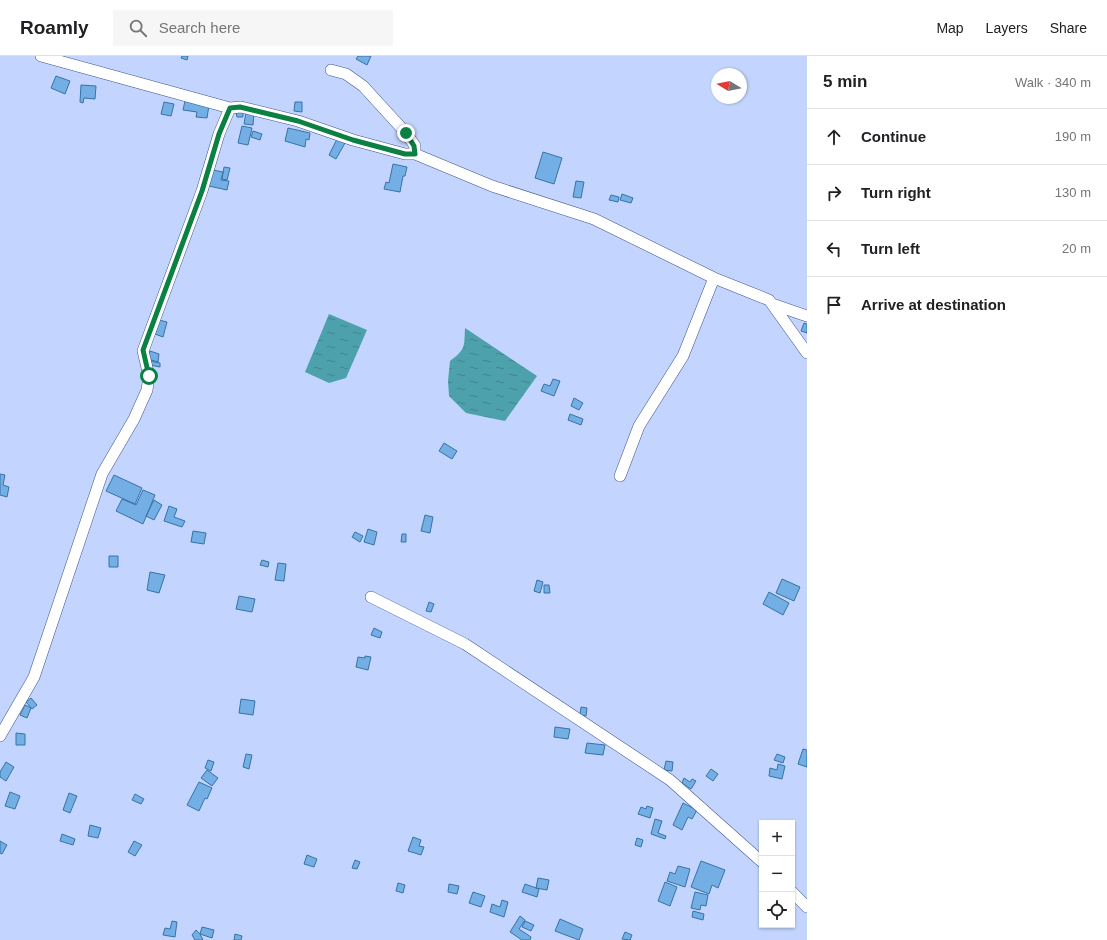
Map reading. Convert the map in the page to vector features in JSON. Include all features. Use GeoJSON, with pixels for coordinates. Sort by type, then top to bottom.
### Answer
{"type":"FeatureCollection","features":[{"type":"Feature","properties":{"kind":"street"},"geometry":{"type":"LineString","coordinates":[[41,56],[230,108],[240,107],[298,121],[353,140],[405,154],[415,154],[492,186],[594,219],[714,278],[769,300],[807,353]]}},
{"type":"Feature","properties":{"kind":"street"},"geometry":{"type":"LineString","coordinates":[[331,70],[346,74],[363,86],[406,133],[414,146],[415,154]]}},
{"type":"Feature","properties":{"kind":"street"},"geometry":{"type":"LineString","coordinates":[[0,736],[34,677],[102,474],[134,419],[147,390],[149,376],[143,350],[200,198],[219,134],[230,108]]}},
{"type":"Feature","properties":{"kind":"street"},"geometry":{"type":"LineString","coordinates":[[620,476],[639,426],[683,356],[714,278]]}},
{"type":"Feature","properties":{"kind":"street"},"geometry":{"type":"LineString","coordinates":[[772,304],[807,316]]}},
{"type":"Feature","properties":{"kind":"street"},"geometry":{"type":"LineString","coordinates":[[371,597],[465,644],[670,780],[759,859]]}},
{"type":"Feature","properties":{"kind":"street"},"geometry":{"type":"LineString","coordinates":[[795,895],[807,907]]}},
{"type":"Feature","properties":{"kind":"water"},"geometry":{"type":"Polygon","coordinates":[[[329,314],[367,330],[346,378],[329,383],[305,372],[329,314]]]}},
{"type":"Feature","properties":{"kind":"water"},"geometry":{"type":"Polygon","coordinates":[[[465,328],[537,376],[505,421],[466,413],[449,396],[448,381],[450,361],[462,350],[465,328]]]}},
{"type":"Feature","properties":{"kind":"building"},"geometry":{"type":"Polygon","coordinates":[[[182,56],[188,56],[187,60],[181,58],[182,56]]]}},
{"type":"Feature","properties":{"kind":"building"},"geometry":{"type":"Polygon","coordinates":[[[358,56],[371,56],[367,65],[356,59],[358,56]]]}},
{"type":"Feature","properties":{"kind":"building"},"geometry":{"type":"Polygon","coordinates":[[[56,76],[70,81],[65,94],[51,88],[56,76]]]}},
{"type":"Feature","properties":{"kind":"building"},"geometry":{"type":"Polygon","coordinates":[[[81,85],[96,86],[95,99],[84,98],[83,103],[80,102],[81,85]]]}},
{"type":"Feature","properties":{"kind":"building"},"geometry":{"type":"Polygon","coordinates":[[[185,101],[209,105],[207,118],[196,117],[197,112],[183,110],[185,101]]]}},
{"type":"Feature","properties":{"kind":"building"},"geometry":{"type":"Polygon","coordinates":[[[164,102],[174,104],[171,116],[161,114],[164,102]]]}},
{"type":"Feature","properties":{"kind":"building"},"geometry":{"type":"Polygon","coordinates":[[[295,102],[302,102],[302,112],[294,111],[295,102]]]}},
{"type":"Feature","properties":{"kind":"building"},"geometry":{"type":"Polygon","coordinates":[[[236,112],[243,112],[243,117],[237,117],[236,112]]]}},
{"type":"Feature","properties":{"kind":"building"},"geometry":{"type":"Polygon","coordinates":[[[246,112],[254,113],[253,125],[244,124],[246,112]]]}},
{"type":"Feature","properties":{"kind":"building"},"geometry":{"type":"Polygon","coordinates":[[[242,126],[252,128],[248,145],[238,143],[242,126]]]}},
{"type":"Feature","properties":{"kind":"building"},"geometry":{"type":"Polygon","coordinates":[[[288,128],[310,133],[309,140],[306,139],[305,147],[285,141],[288,128]]]}},
{"type":"Feature","properties":{"kind":"building"},"geometry":{"type":"Polygon","coordinates":[[[253,131],[262,134],[260,140],[251,137],[253,131]]]}},
{"type":"Feature","properties":{"kind":"building"},"geometry":{"type":"Polygon","coordinates":[[[337,139],[345,143],[336,159],[329,155],[337,139]]]}},
{"type":"Feature","properties":{"kind":"building"},"geometry":{"type":"Polygon","coordinates":[[[543,152],[562,158],[554,184],[535,178],[543,152]]]}},
{"type":"Feature","properties":{"kind":"building"},"geometry":{"type":"Polygon","coordinates":[[[393,164],[407,167],[405,176],[403,176],[400,192],[384,189],[386,182],[389,183],[393,164]]]}},
{"type":"Feature","properties":{"kind":"building"},"geometry":{"type":"Polygon","coordinates":[[[224,167],[230,168],[227,180],[222,179],[224,167]]]}},
{"type":"Feature","properties":{"kind":"building"},"geometry":{"type":"Polygon","coordinates":[[[213,170],[223,172],[221,180],[229,181],[227,190],[209,186],[213,170]]]}},
{"type":"Feature","properties":{"kind":"building"},"geometry":{"type":"Polygon","coordinates":[[[576,181],[584,182],[581,198],[573,197],[576,181]]]}},
{"type":"Feature","properties":{"kind":"building"},"geometry":{"type":"Polygon","coordinates":[[[622,194],[633,198],[631,203],[620,200],[622,194]]]}},
{"type":"Feature","properties":{"kind":"building"},"geometry":{"type":"Polygon","coordinates":[[[611,195],[619,197],[618,202],[609,200],[611,195]]]}},
{"type":"Feature","properties":{"kind":"building"},"geometry":{"type":"Polygon","coordinates":[[[159,320],[167,322],[163,337],[155,334],[159,320]]]}},
{"type":"Feature","properties":{"kind":"building"},"geometry":{"type":"Polygon","coordinates":[[[804,323],[807,324],[807,333],[801,331],[804,323]]]}},
{"type":"Feature","properties":{"kind":"building"},"geometry":{"type":"Polygon","coordinates":[[[150,351],[159,354],[158,362],[148,359],[150,351]]]}},
{"type":"Feature","properties":{"kind":"building"},"geometry":{"type":"Polygon","coordinates":[[[151,361],[160,363],[160,367],[150,365],[151,361]]]}},
{"type":"Feature","properties":{"kind":"building"},"geometry":{"type":"Polygon","coordinates":[[[553,379],[560,381],[554,396],[541,391],[544,384],[550,386],[553,379]]]}},
{"type":"Feature","properties":{"kind":"building"},"geometry":{"type":"Polygon","coordinates":[[[574,398],[583,403],[579,410],[571,406],[574,398]]]}},
{"type":"Feature","properties":{"kind":"building"},"geometry":{"type":"Polygon","coordinates":[[[570,414],[583,419],[581,425],[568,420],[570,414]]]}},
{"type":"Feature","properties":{"kind":"building"},"geometry":{"type":"Polygon","coordinates":[[[444,443],[457,451],[452,459],[439,451],[444,443]]]}},
{"type":"Feature","properties":{"kind":"building"},"geometry":{"type":"Polygon","coordinates":[[[0,474],[5,475],[3,485],[9,487],[7,497],[0,495],[0,474]]]}},
{"type":"Feature","properties":{"kind":"building"},"geometry":{"type":"Polygon","coordinates":[[[114,475],[142,488],[135,504],[106,491],[114,475]]]}},
{"type":"Feature","properties":{"kind":"building"},"geometry":{"type":"Polygon","coordinates":[[[143,490],[155,495],[143,524],[116,511],[122,499],[136,505],[143,490]]]}},
{"type":"Feature","properties":{"kind":"building"},"geometry":{"type":"Polygon","coordinates":[[[154,500],[162,505],[154,520],[146,516],[154,500]]]}},
{"type":"Feature","properties":{"kind":"building"},"geometry":{"type":"Polygon","coordinates":[[[169,506],[177,509],[174,517],[185,521],[182,527],[164,521],[169,506]]]}},
{"type":"Feature","properties":{"kind":"building"},"geometry":{"type":"Polygon","coordinates":[[[425,515],[433,517],[430,533],[421,531],[425,515]]]}},
{"type":"Feature","properties":{"kind":"building"},"geometry":{"type":"Polygon","coordinates":[[[368,529],[377,532],[374,545],[364,542],[368,529]]]}},
{"type":"Feature","properties":{"kind":"building"},"geometry":{"type":"Polygon","coordinates":[[[193,531],[206,533],[204,544],[191,542],[193,531]]]}},
{"type":"Feature","properties":{"kind":"building"},"geometry":{"type":"Polygon","coordinates":[[[355,532],[363,536],[360,542],[352,537],[355,532]]]}},
{"type":"Feature","properties":{"kind":"building"},"geometry":{"type":"Polygon","coordinates":[[[402,534],[406,534],[406,542],[401,542],[402,534]]]}},
{"type":"Feature","properties":{"kind":"building"},"geometry":{"type":"Polygon","coordinates":[[[109,556],[118,556],[118,567],[109,567],[109,556]]]}},
{"type":"Feature","properties":{"kind":"building"},"geometry":{"type":"Polygon","coordinates":[[[262,560],[269,562],[268,567],[260,565],[262,560]]]}},
{"type":"Feature","properties":{"kind":"building"},"geometry":{"type":"Polygon","coordinates":[[[278,563],[286,564],[284,581],[275,580],[278,563]]]}},
{"type":"Feature","properties":{"kind":"building"},"geometry":{"type":"Polygon","coordinates":[[[150,572],[165,575],[159,593],[147,590],[150,572]]]}},
{"type":"Feature","properties":{"kind":"building"},"geometry":{"type":"Polygon","coordinates":[[[782,579],[800,587],[794,601],[776,593],[782,579]]]}},
{"type":"Feature","properties":{"kind":"building"},"geometry":{"type":"Polygon","coordinates":[[[537,580],[543,582],[540,593],[534,591],[537,580]]]}},
{"type":"Feature","properties":{"kind":"building"},"geometry":{"type":"Polygon","coordinates":[[[544,585],[549,585],[550,593],[544,593],[544,585]]]}},
{"type":"Feature","properties":{"kind":"building"},"geometry":{"type":"Polygon","coordinates":[[[769,592],[789,603],[783,615],[763,604],[769,592]]]}},
{"type":"Feature","properties":{"kind":"building"},"geometry":{"type":"Polygon","coordinates":[[[239,596],[255,599],[252,612],[236,609],[239,596]]]}},
{"type":"Feature","properties":{"kind":"building"},"geometry":{"type":"Polygon","coordinates":[[[429,602],[434,604],[431,612],[426,611],[429,602]]]}},
{"type":"Feature","properties":{"kind":"building"},"geometry":{"type":"Polygon","coordinates":[[[374,628],[382,632],[380,638],[371,635],[374,628]]]}},
{"type":"Feature","properties":{"kind":"building"},"geometry":{"type":"Polygon","coordinates":[[[365,656],[371,657],[368,670],[356,667],[358,657],[365,658],[365,656]]]}},
{"type":"Feature","properties":{"kind":"building"},"geometry":{"type":"Polygon","coordinates":[[[31,698],[37,705],[32,709],[26,702],[31,698]]]}},
{"type":"Feature","properties":{"kind":"building"},"geometry":{"type":"Polygon","coordinates":[[[241,699],[255,701],[253,715],[239,713],[241,699]]]}},
{"type":"Feature","properties":{"kind":"building"},"geometry":{"type":"Polygon","coordinates":[[[25,705],[31,708],[27,718],[20,715],[25,705]]]}},
{"type":"Feature","properties":{"kind":"building"},"geometry":{"type":"Polygon","coordinates":[[[581,707],[587,708],[586,716],[580,715],[581,707]]]}},
{"type":"Feature","properties":{"kind":"building"},"geometry":{"type":"Polygon","coordinates":[[[555,727],[570,729],[568,739],[554,737],[555,727]]]}},
{"type":"Feature","properties":{"kind":"building"},"geometry":{"type":"Polygon","coordinates":[[[16,733],[25,734],[25,745],[16,745],[16,733]]]}},
{"type":"Feature","properties":{"kind":"building"},"geometry":{"type":"Polygon","coordinates":[[[587,743],[605,745],[603,755],[585,753],[587,743]]]}},
{"type":"Feature","properties":{"kind":"building"},"geometry":{"type":"Polygon","coordinates":[[[803,749],[807,750],[807,767],[798,764],[803,749]]]}},
{"type":"Feature","properties":{"kind":"building"},"geometry":{"type":"Polygon","coordinates":[[[246,754],[252,755],[249,769],[243,767],[246,754]]]}},
{"type":"Feature","properties":{"kind":"building"},"geometry":{"type":"Polygon","coordinates":[[[777,754],[785,757],[783,763],[774,760],[777,754]]]}},
{"type":"Feature","properties":{"kind":"building"},"geometry":{"type":"Polygon","coordinates":[[[208,760],[214,762],[211,771],[205,768],[208,760]]]}},
{"type":"Feature","properties":{"kind":"building"},"geometry":{"type":"Polygon","coordinates":[[[666,761],[673,762],[672,771],[664,770],[666,761]]]}},
{"type":"Feature","properties":{"kind":"building"},"geometry":{"type":"Polygon","coordinates":[[[6,762],[14,767],[6,781],[0,777],[0,772],[6,762]]]}},
{"type":"Feature","properties":{"kind":"building"},"geometry":{"type":"Polygon","coordinates":[[[778,764],[785,766],[782,779],[769,776],[770,768],[777,770],[778,764]]]}},
{"type":"Feature","properties":{"kind":"building"},"geometry":{"type":"Polygon","coordinates":[[[711,769],[718,774],[713,781],[706,776],[711,769]]]}},
{"type":"Feature","properties":{"kind":"building"},"geometry":{"type":"Polygon","coordinates":[[[207,770],[218,778],[212,786],[201,778],[207,770]]]}},
{"type":"Feature","properties":{"kind":"building"},"geometry":{"type":"Polygon","coordinates":[[[684,778],[690,782],[692,779],[696,781],[691,789],[682,783],[684,778]]]}},
{"type":"Feature","properties":{"kind":"building"},"geometry":{"type":"Polygon","coordinates":[[[199,782],[212,788],[199,811],[187,805],[199,782]]]}},
{"type":"Feature","properties":{"kind":"building"},"geometry":{"type":"Polygon","coordinates":[[[10,792],[20,796],[15,809],[5,806],[10,792]]]}},
{"type":"Feature","properties":{"kind":"building"},"geometry":{"type":"Polygon","coordinates":[[[69,793],[77,796],[70,813],[63,810],[69,793]]]}},
{"type":"Feature","properties":{"kind":"building"},"geometry":{"type":"Polygon","coordinates":[[[135,794],[144,799],[141,804],[132,800],[135,794]]]}},
{"type":"Feature","properties":{"kind":"building"},"geometry":{"type":"Polygon","coordinates":[[[683,803],[697,810],[692,819],[688,817],[682,830],[673,825],[683,803]]]}},
{"type":"Feature","properties":{"kind":"building"},"geometry":{"type":"Polygon","coordinates":[[[647,806],[653,808],[650,818],[638,814],[641,807],[646,809],[647,806]]]}},
{"type":"Feature","properties":{"kind":"building"},"geometry":{"type":"Polygon","coordinates":[[[655,819],[662,821],[658,833],[666,836],[665,839],[651,834],[655,819]]]}},
{"type":"Feature","properties":{"kind":"building"},"geometry":{"type":"Polygon","coordinates":[[[90,825],[101,828],[98,838],[88,836],[90,825]]]}},
{"type":"Feature","properties":{"kind":"building"},"geometry":{"type":"Polygon","coordinates":[[[62,834],[75,839],[73,845],[60,841],[62,834]]]}},
{"type":"Feature","properties":{"kind":"building"},"geometry":{"type":"Polygon","coordinates":[[[413,837],[421,840],[419,846],[424,847],[421,855],[408,851],[413,837]]]}},
{"type":"Feature","properties":{"kind":"building"},"geometry":{"type":"Polygon","coordinates":[[[637,838],[643,840],[641,847],[635,845],[637,838]]]}},
{"type":"Feature","properties":{"kind":"building"},"geometry":{"type":"Polygon","coordinates":[[[0,841],[7,845],[2,854],[0,853],[0,841]]]}},
{"type":"Feature","properties":{"kind":"building"},"geometry":{"type":"Polygon","coordinates":[[[134,841],[142,845],[135,856],[128,852],[134,841]]]}},
{"type":"Feature","properties":{"kind":"building"},"geometry":{"type":"Polygon","coordinates":[[[307,855],[317,859],[314,867],[304,864],[307,855]]]}},
{"type":"Feature","properties":{"kind":"building"},"geometry":{"type":"Polygon","coordinates":[[[355,860],[360,862],[357,869],[352,868],[355,860]]]}},
{"type":"Feature","properties":{"kind":"building"},"geometry":{"type":"Polygon","coordinates":[[[701,861],[725,870],[718,888],[712,885],[709,894],[691,887],[701,861]]]}},
{"type":"Feature","properties":{"kind":"building"},"geometry":{"type":"Polygon","coordinates":[[[678,866],[690,869],[685,887],[667,881],[670,872],[675,874],[678,866]]]}},
{"type":"Feature","properties":{"kind":"building"},"geometry":{"type":"Polygon","coordinates":[[[538,878],[549,880],[547,890],[536,888],[538,878]]]}},
{"type":"Feature","properties":{"kind":"building"},"geometry":{"type":"Polygon","coordinates":[[[665,882],[677,887],[670,906],[658,901],[665,882]]]}},
{"type":"Feature","properties":{"kind":"building"},"geometry":{"type":"Polygon","coordinates":[[[398,883],[405,885],[403,893],[396,891],[398,883]]]}},
{"type":"Feature","properties":{"kind":"building"},"geometry":{"type":"Polygon","coordinates":[[[449,884],[459,886],[457,894],[448,892],[449,884]]]}},
{"type":"Feature","properties":{"kind":"building"},"geometry":{"type":"Polygon","coordinates":[[[525,884],[539,889],[537,897],[522,892],[525,884]]]}},
{"type":"Feature","properties":{"kind":"building"},"geometry":{"type":"Polygon","coordinates":[[[473,892],[485,896],[481,907],[469,903],[473,892]]]}},
{"type":"Feature","properties":{"kind":"building"},"geometry":{"type":"Polygon","coordinates":[[[695,892],[708,895],[706,906],[701,905],[700,910],[691,908],[695,892]]]}},
{"type":"Feature","properties":{"kind":"building"},"geometry":{"type":"Polygon","coordinates":[[[502,900],[508,902],[504,917],[490,912],[492,904],[500,907],[502,900]]]}},
{"type":"Feature","properties":{"kind":"building"},"geometry":{"type":"Polygon","coordinates":[[[693,911],[704,914],[703,920],[692,917],[693,911]]]}},
{"type":"Feature","properties":{"kind":"building"},"geometry":{"type":"Polygon","coordinates":[[[520,916],[525,920],[519,929],[531,937],[530,940],[522,940],[510,932],[520,916]]]}},
{"type":"Feature","properties":{"kind":"building"},"geometry":{"type":"Polygon","coordinates":[[[560,919],[583,929],[579,940],[555,931],[560,919]]]}},
{"type":"Feature","properties":{"kind":"building"},"geometry":{"type":"Polygon","coordinates":[[[172,921],[177,922],[175,937],[163,935],[165,928],[170,929],[172,921]]]}},
{"type":"Feature","properties":{"kind":"building"},"geometry":{"type":"Polygon","coordinates":[[[525,921],[534,925],[531,931],[522,927],[525,921]]]}},
{"type":"Feature","properties":{"kind":"building"},"geometry":{"type":"Polygon","coordinates":[[[202,927],[214,930],[212,938],[200,934],[202,927]]]}},
{"type":"Feature","properties":{"kind":"building"},"geometry":{"type":"Polygon","coordinates":[[[196,930],[203,940],[195,940],[192,935],[196,930]]]}},
{"type":"Feature","properties":{"kind":"building"},"geometry":{"type":"Polygon","coordinates":[[[625,932],[632,935],[630,940],[622,939],[625,932]]]}},
{"type":"Feature","properties":{"kind":"building"},"geometry":{"type":"Polygon","coordinates":[[[235,934],[242,936],[241,940],[234,940],[235,934]]]}},
{"type":"Feature","properties":{"kind":"route"},"geometry":{"type":"LineString","coordinates":[[149,376],[143,350],[172,275],[202,191],[219,134],[230,108],[240,107],[298,121],[353,140],[405,154],[415,154],[414,146],[406,133]]}}]}
